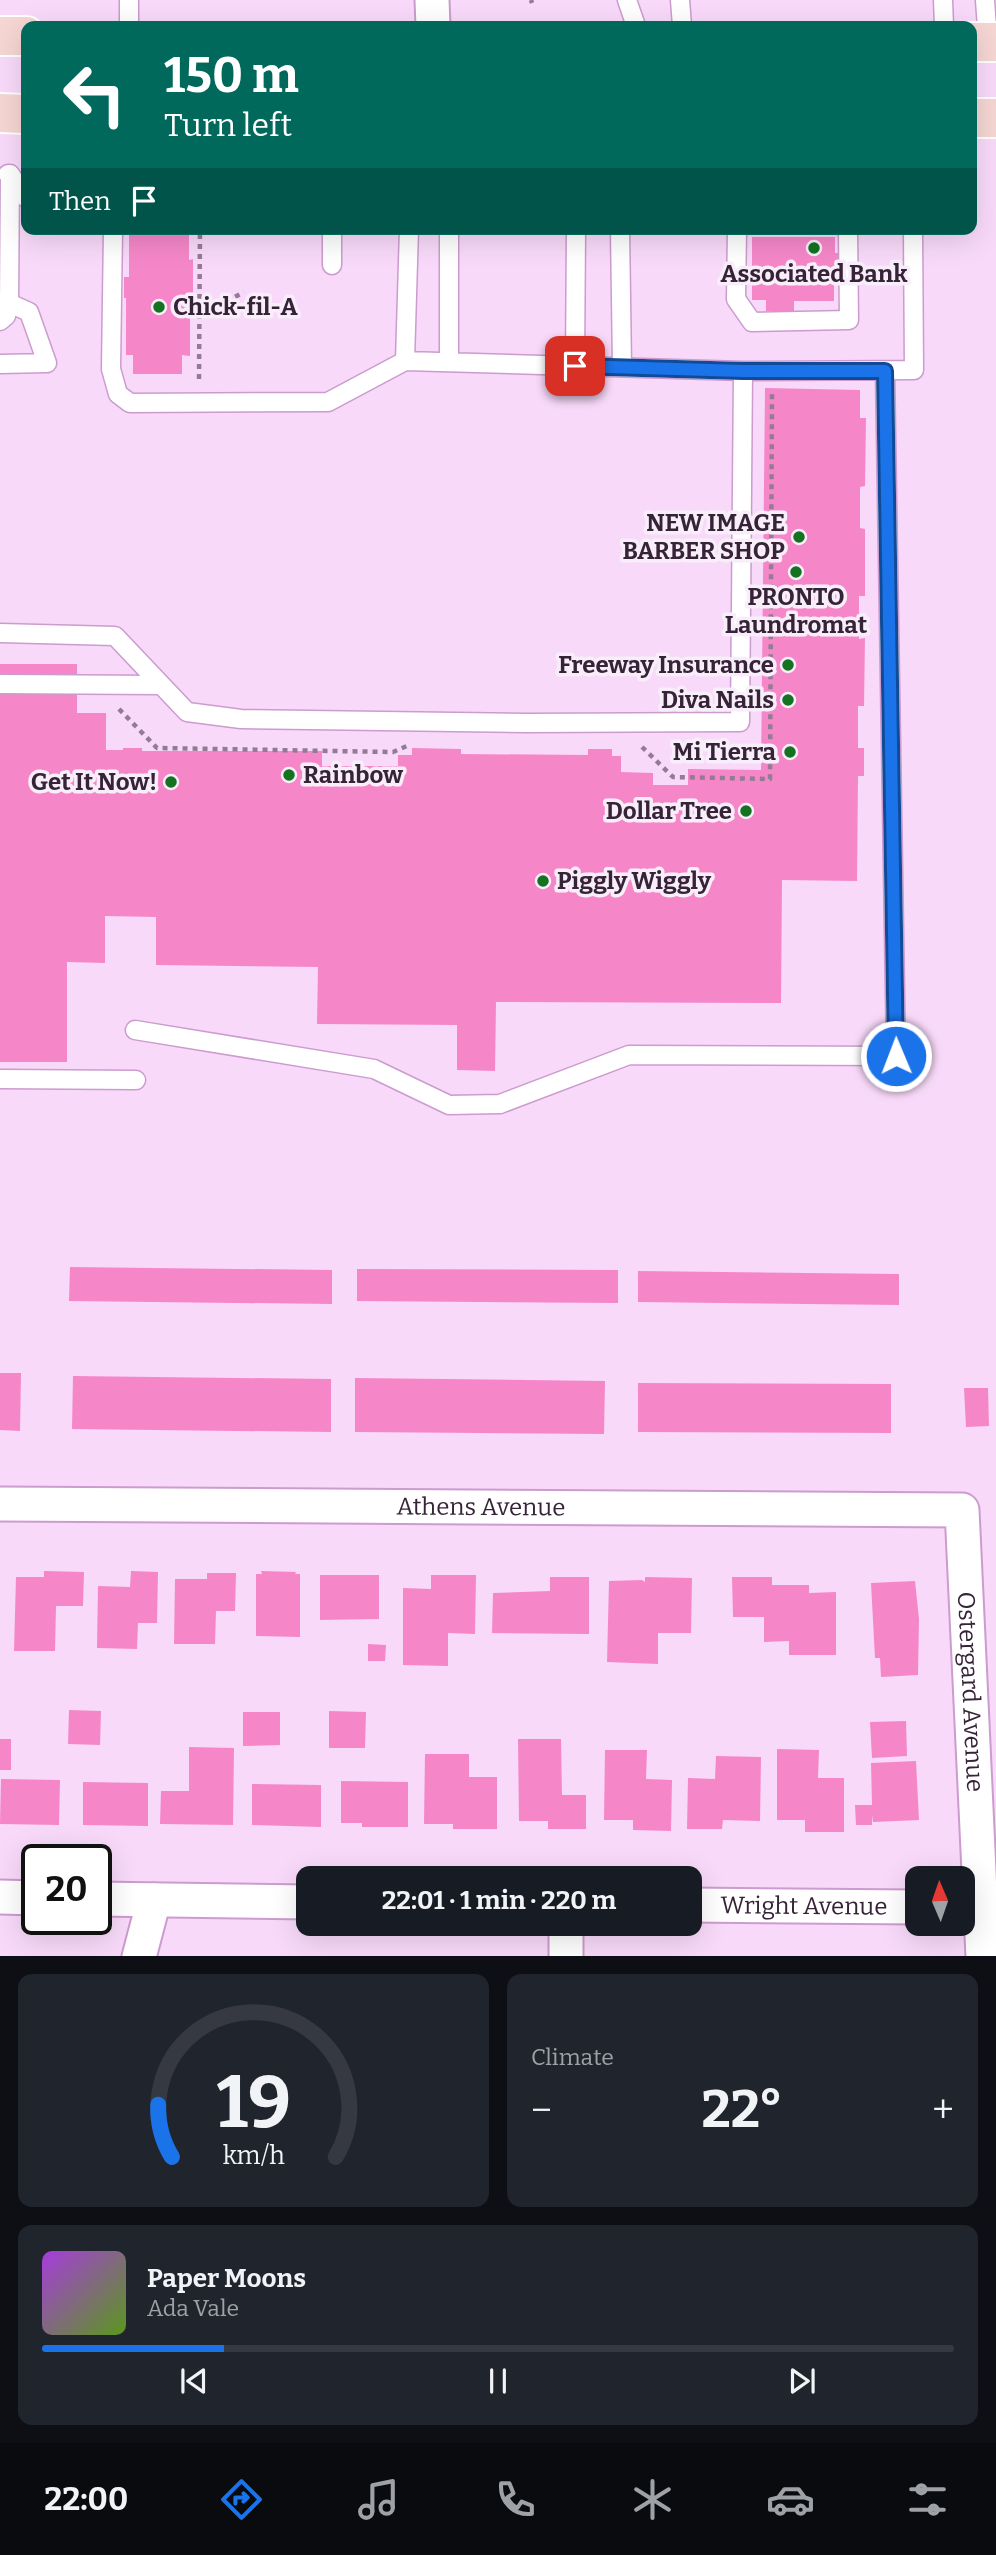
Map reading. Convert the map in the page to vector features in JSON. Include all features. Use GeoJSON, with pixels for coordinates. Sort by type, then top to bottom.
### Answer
{"type":"FeatureCollection","features":[{"type":"Feature","properties":{"kind":"main road"},"geometry":{"type":"LineString","coordinates":[[0,36],[21,36]]}},
{"type":"Feature","properties":{"kind":"main road"},"geometry":{"type":"LineString","coordinates":[[0,113],[21,114]]}},
{"type":"Feature","properties":{"kind":"main road"},"geometry":{"type":"LineString","coordinates":[[977,118],[996,118]]}},
{"type":"Feature","properties":{"kind":"street"},"geometry":{"type":"LineString","coordinates":[[432,0],[433,21]]}},
{"type":"Feature","properties":{"kind":"street","name":"Athens Avenue"},"geometry":{"type":"LineString","coordinates":[[0,1504],[962,1510]]}},
{"type":"Feature","properties":{"kind":"street","name":"Ostergard Avenue"},"geometry":{"type":"LineString","coordinates":[[962,1510],[983,1956]]}},
{"type":"Feature","properties":{"kind":"street"},"geometry":{"type":"LineString","coordinates":[[0,1897],[21,1898]]}},
{"type":"Feature","properties":{"kind":"street"},"geometry":{"type":"LineString","coordinates":[[112,1899],[296,1902]]}},
{"type":"Feature","properties":{"kind":"street"},"geometry":{"type":"LineString","coordinates":[[139,1956],[153,1900]]}},
{"type":"Feature","properties":{"kind":"street","name":"Wright Avenue"},"geometry":{"type":"LineString","coordinates":[[702,1905],[905,1907]]}},
{"type":"Feature","properties":{"kind":"street"},"geometry":{"type":"LineString","coordinates":[[566,1936],[566,1956]]}},
{"type":"Feature","properties":{"kind":"lane"},"geometry":{"type":"LineString","coordinates":[[129,0],[129,21]]}},
{"type":"Feature","properties":{"kind":"lane"},"geometry":{"type":"LineString","coordinates":[[627,0],[634,21]]}},
{"type":"Feature","properties":{"kind":"lane"},"geometry":{"type":"LineString","coordinates":[[680,0],[682,21]]}},
{"type":"Feature","properties":{"kind":"lane"},"geometry":{"type":"LineString","coordinates":[[943,0],[944,21]]}},
{"type":"Feature","properties":{"kind":"lane"},"geometry":{"type":"LineString","coordinates":[[985,0],[985,42]]}},
{"type":"Feature","properties":{"kind":"lane"},"geometry":{"type":"LineString","coordinates":[[5,174],[21,192]]}},
{"type":"Feature","properties":{"kind":"lane"},"geometry":{"type":"LineString","coordinates":[[0,321],[6,316],[5,174]]}},
{"type":"Feature","properties":{"kind":"lane"},"geometry":{"type":"LineString","coordinates":[[113,235],[111,369],[118,394],[130,402],[199,403],[328,402],[405,361],[743,371],[914,370],[913,235]]}},
{"type":"Feature","properties":{"kind":"lane"},"geometry":{"type":"LineString","coordinates":[[332,235],[332,265]]}},
{"type":"Feature","properties":{"kind":"lane"},"geometry":{"type":"LineString","coordinates":[[405,361],[408,235]]}},
{"type":"Feature","properties":{"kind":"lane"},"geometry":{"type":"LineString","coordinates":[[449,235],[449,362]]}},
{"type":"Feature","properties":{"kind":"lane"},"geometry":{"type":"LineString","coordinates":[[575,366],[576,235]]}},
{"type":"Feature","properties":{"kind":"lane"},"geometry":{"type":"LineString","coordinates":[[620,235],[621,368]]}},
{"type":"Feature","properties":{"kind":"lane"},"geometry":{"type":"LineString","coordinates":[[737,235],[736,299],[752,321],[849,320],[848,235]]}},
{"type":"Feature","properties":{"kind":"lane"},"geometry":{"type":"LineString","coordinates":[[0,364],[47,363],[29,312],[4,303]]}},
{"type":"Feature","properties":{"kind":"lane"},"geometry":{"type":"LineString","coordinates":[[0,632],[115,636],[187,712],[241,719],[527,723],[740,722],[743,371]]}},
{"type":"Feature","properties":{"kind":"lane"},"geometry":{"type":"LineString","coordinates":[[135,1030],[373,1069],[449,1105],[500,1104],[629,1055],[896,1056],[885,371]]}},
{"type":"Feature","properties":{"kind":"lane"},"geometry":{"type":"LineString","coordinates":[[0,684],[160,685]]}},
{"type":"Feature","properties":{"kind":"lane"},"geometry":{"type":"LineString","coordinates":[[0,1079],[136,1080]]}},
{"type":"Feature","properties":{"kind":"path"},"geometry":{"type":"LineString","coordinates":[[199,235],[196,273],[200,316],[199,403]]}},
{"type":"Feature","properties":{"kind":"path"},"geometry":{"type":"LineString","coordinates":[[200,316],[244,292]]}},
{"type":"Feature","properties":{"kind":"path"},"geometry":{"type":"LineString","coordinates":[[639,744],[673,777],[770,779],[772,394]]}},
{"type":"Feature","properties":{"kind":"path"},"geometry":{"type":"LineString","coordinates":[[117,707],[157,748],[393,752],[416,742]]}},
{"type":"Feature","properties":{"kind":"building","name":"Chick-fil-A"},"geometry":{"type":"Polygon","coordinates":[[[129,235],[189,235],[189,260],[193,259],[193,317],[190,317],[190,356],[182,355],[182,374],[133,374],[133,355],[126,355],[124,277],[129,277],[129,235]]]}},
{"type":"Feature","properties":{"kind":"building"},"geometry":{"type":"Polygon","coordinates":[[[752,237],[835,237],[835,253],[841,253],[841,270],[834,269],[834,301],[794,301],[794,311],[766,311],[766,300],[752,300],[752,237]]]}},
{"type":"Feature","properties":{"kind":"building"},"geometry":{"type":"Polygon","coordinates":[[[765,388],[860,390],[860,418],[866,418],[865,486],[860,487],[860,528],[865,529],[865,596],[859,596],[859,639],[865,638],[864,706],[858,706],[858,748],[864,748],[864,776],[858,776],[857,881],[782,880],[781,1003],[496,1002],[495,1071],[457,1070],[457,1025],[317,1024],[318,967],[156,965],[156,917],[105,916],[105,963],[67,962],[67,1062],[0,1062],[0,664],[77,664],[77,713],[106,713],[106,750],[142,748],[142,751],[322,751],[322,766],[398,766],[398,755],[412,755],[412,748],[461,749],[461,754],[588,755],[588,749],[612,749],[612,756],[621,756],[621,772],[653,773],[653,785],[688,785],[688,769],[761,770],[765,388]]]}},
{"type":"Feature","properties":{"kind":"building"},"geometry":{"type":"Polygon","coordinates":[[[70,1267],[332,1270],[332,1304],[69,1301],[70,1267]]]}},
{"type":"Feature","properties":{"kind":"building"},"geometry":{"type":"Polygon","coordinates":[[[357,1269],[618,1270],[618,1303],[357,1301],[357,1269]]]}},
{"type":"Feature","properties":{"kind":"building"},"geometry":{"type":"Polygon","coordinates":[[[638,1271],[899,1274],[899,1305],[638,1302],[638,1271]]]}},
{"type":"Feature","properties":{"kind":"building"},"geometry":{"type":"Polygon","coordinates":[[[0,1373],[21,1373],[20,1431],[0,1430],[0,1373]]]}},
{"type":"Feature","properties":{"kind":"building"},"geometry":{"type":"Polygon","coordinates":[[[73,1376],[331,1379],[331,1432],[72,1429],[73,1376]]]}},
{"type":"Feature","properties":{"kind":"building"},"geometry":{"type":"Polygon","coordinates":[[[355,1378],[605,1381],[604,1434],[355,1432],[355,1378]]]}},
{"type":"Feature","properties":{"kind":"building"},"geometry":{"type":"Polygon","coordinates":[[[638,1383],[891,1384],[891,1433],[638,1432],[638,1383]]]}},
{"type":"Feature","properties":{"kind":"building"},"geometry":{"type":"Polygon","coordinates":[[[964,1388],[988,1388],[989,1426],[966,1427],[964,1388]]]}},
{"type":"Feature","properties":{"kind":"building"},"geometry":{"type":"Polygon","coordinates":[[[44,1571],[84,1572],[83,1606],[56,1606],[55,1651],[14,1651],[16,1577],[44,1577],[44,1571]]]}},
{"type":"Feature","properties":{"kind":"building"},"geometry":{"type":"Polygon","coordinates":[[[131,1571],[158,1572],[157,1623],[138,1623],[137,1649],[97,1648],[98,1586],[130,1587],[131,1571]]]}},
{"type":"Feature","properties":{"kind":"building"},"geometry":{"type":"Polygon","coordinates":[[[261,1571],[300,1574],[300,1637],[256,1636],[256,1574],[262,1574],[261,1571]]]}},
{"type":"Feature","properties":{"kind":"building"},"geometry":{"type":"Polygon","coordinates":[[[207,1573],[236,1573],[235,1611],[216,1611],[215,1644],[174,1644],[175,1579],[207,1579],[207,1573]]]}},
{"type":"Feature","properties":{"kind":"building"},"geometry":{"type":"Polygon","coordinates":[[[320,1575],[379,1575],[379,1619],[320,1620],[320,1575]]]}},
{"type":"Feature","properties":{"kind":"building"},"geometry":{"type":"Polygon","coordinates":[[[431,1575],[476,1575],[475,1634],[448,1633],[448,1666],[403,1665],[403,1588],[431,1589],[431,1575]]]}},
{"type":"Feature","properties":{"kind":"building"},"geometry":{"type":"Polygon","coordinates":[[[550,1577],[589,1577],[589,1634],[492,1633],[493,1593],[550,1591],[550,1577]]]}},
{"type":"Feature","properties":{"kind":"building"},"geometry":{"type":"Polygon","coordinates":[[[645,1577],[692,1578],[691,1633],[658,1633],[658,1664],[607,1662],[609,1581],[645,1582],[645,1577]]]}},
{"type":"Feature","properties":{"kind":"building"},"geometry":{"type":"Polygon","coordinates":[[[732,1577],[772,1577],[772,1585],[809,1585],[809,1593],[836,1592],[836,1655],[789,1655],[789,1641],[764,1642],[764,1617],[733,1617],[732,1577]]]}},
{"type":"Feature","properties":{"kind":"building"},"geometry":{"type":"Polygon","coordinates":[[[915,1581],[919,1619],[918,1675],[881,1677],[880,1658],[875,1658],[871,1583],[915,1581]]]}},
{"type":"Feature","properties":{"kind":"building"},"geometry":{"type":"Polygon","coordinates":[[[368,1644],[386,1645],[385,1661],[368,1661],[368,1644]]]}},
{"type":"Feature","properties":{"kind":"building"},"geometry":{"type":"Polygon","coordinates":[[[69,1710],[101,1711],[100,1745],[68,1744],[69,1710]]]}},
{"type":"Feature","properties":{"kind":"building"},"geometry":{"type":"Polygon","coordinates":[[[329,1711],[366,1712],[365,1748],[329,1748],[329,1711]]]}},
{"type":"Feature","properties":{"kind":"building"},"geometry":{"type":"Polygon","coordinates":[[[243,1712],[280,1712],[280,1745],[243,1746],[243,1712]]]}},
{"type":"Feature","properties":{"kind":"building"},"geometry":{"type":"Polygon","coordinates":[[[906,1721],[907,1756],[872,1758],[870,1722],[906,1721]]]}},
{"type":"Feature","properties":{"kind":"building"},"geometry":{"type":"Polygon","coordinates":[[[0,1739],[11,1739],[11,1770],[0,1770],[0,1739]]]}},
{"type":"Feature","properties":{"kind":"building"},"geometry":{"type":"Polygon","coordinates":[[[518,1739],[561,1739],[562,1795],[586,1795],[586,1829],[548,1829],[548,1821],[519,1821],[518,1739]]]}},
{"type":"Feature","properties":{"kind":"building"},"geometry":{"type":"Polygon","coordinates":[[[189,1747],[234,1748],[233,1825],[160,1824],[161,1791],[189,1791],[189,1747]]]}},
{"type":"Feature","properties":{"kind":"building"},"geometry":{"type":"Polygon","coordinates":[[[777,1749],[819,1750],[818,1778],[844,1778],[844,1832],[805,1832],[805,1820],[777,1820],[777,1749]]]}},
{"type":"Feature","properties":{"kind":"building"},"geometry":{"type":"Polygon","coordinates":[[[605,1750],[647,1750],[646,1779],[672,1780],[671,1831],[633,1830],[633,1820],[604,1820],[605,1750]]]}},
{"type":"Feature","properties":{"kind":"building"},"geometry":{"type":"Polygon","coordinates":[[[425,1754],[469,1754],[469,1777],[497,1777],[497,1829],[453,1829],[453,1824],[424,1824],[425,1754]]]}},
{"type":"Feature","properties":{"kind":"building"},"geometry":{"type":"Polygon","coordinates":[[[716,1756],[761,1757],[760,1821],[723,1820],[722,1829],[687,1829],[688,1778],[715,1779],[716,1756]]]}},
{"type":"Feature","properties":{"kind":"building"},"geometry":{"type":"Polygon","coordinates":[[[916,1761],[919,1820],[873,1822],[872,1815],[872,1825],[856,1825],[855,1805],[872,1805],[871,1763],[916,1761]]]}},
{"type":"Feature","properties":{"kind":"building"},"geometry":{"type":"Polygon","coordinates":[[[1,1779],[60,1780],[59,1825],[0,1824],[1,1779]]]}},
{"type":"Feature","properties":{"kind":"building"},"geometry":{"type":"Polygon","coordinates":[[[341,1781],[408,1782],[408,1827],[362,1827],[362,1823],[341,1823],[341,1781]]]}},
{"type":"Feature","properties":{"kind":"building"},"geometry":{"type":"Polygon","coordinates":[[[83,1782],[148,1783],[148,1826],[83,1825],[83,1782]]]}},
{"type":"Feature","properties":{"kind":"building"},"geometry":{"type":"Polygon","coordinates":[[[252,1784],[321,1785],[321,1827],[252,1825],[252,1784]]]}},
{"type":"Feature","properties":{"kind":"place","name":"Associated Bank"},"geometry":{"type":"Point","coordinates":[814,248]}},
{"type":"Feature","properties":{"kind":"place","name":"Chick-fil-A"},"geometry":{"type":"Point","coordinates":[159,307]}},
{"type":"Feature","properties":{"kind":"place","name":"NEW IMAGE BARBER SHOP"},"geometry":{"type":"Point","coordinates":[799,537]}},
{"type":"Feature","properties":{"kind":"place","name":"PRONTO Laundromat"},"geometry":{"type":"Point","coordinates":[796,572]}},
{"type":"Feature","properties":{"kind":"place","name":"Freeway Insurance"},"geometry":{"type":"Point","coordinates":[788,665]}},
{"type":"Feature","properties":{"kind":"place","name":"Diva Nails"},"geometry":{"type":"Point","coordinates":[788,700]}},
{"type":"Feature","properties":{"kind":"place","name":"Mi Tierra"},"geometry":{"type":"Point","coordinates":[790,752]}},
{"type":"Feature","properties":{"kind":"place","name":"Rainbow"},"geometry":{"type":"Point","coordinates":[289,775]}},
{"type":"Feature","properties":{"kind":"place","name":"Get It Now!"},"geometry":{"type":"Point","coordinates":[171,782]}},
{"type":"Feature","properties":{"kind":"place","name":"Dollar Tree"},"geometry":{"type":"Point","coordinates":[746,811]}},
{"type":"Feature","properties":{"kind":"place","name":"Piggly Wiggly"},"geometry":{"type":"Point","coordinates":[543,881]}},
{"type":"Feature","properties":{"kind":"route"},"geometry":{"type":"LineString","coordinates":[[575,366],[743,371],[885,371],[896,1056]]}}]}
